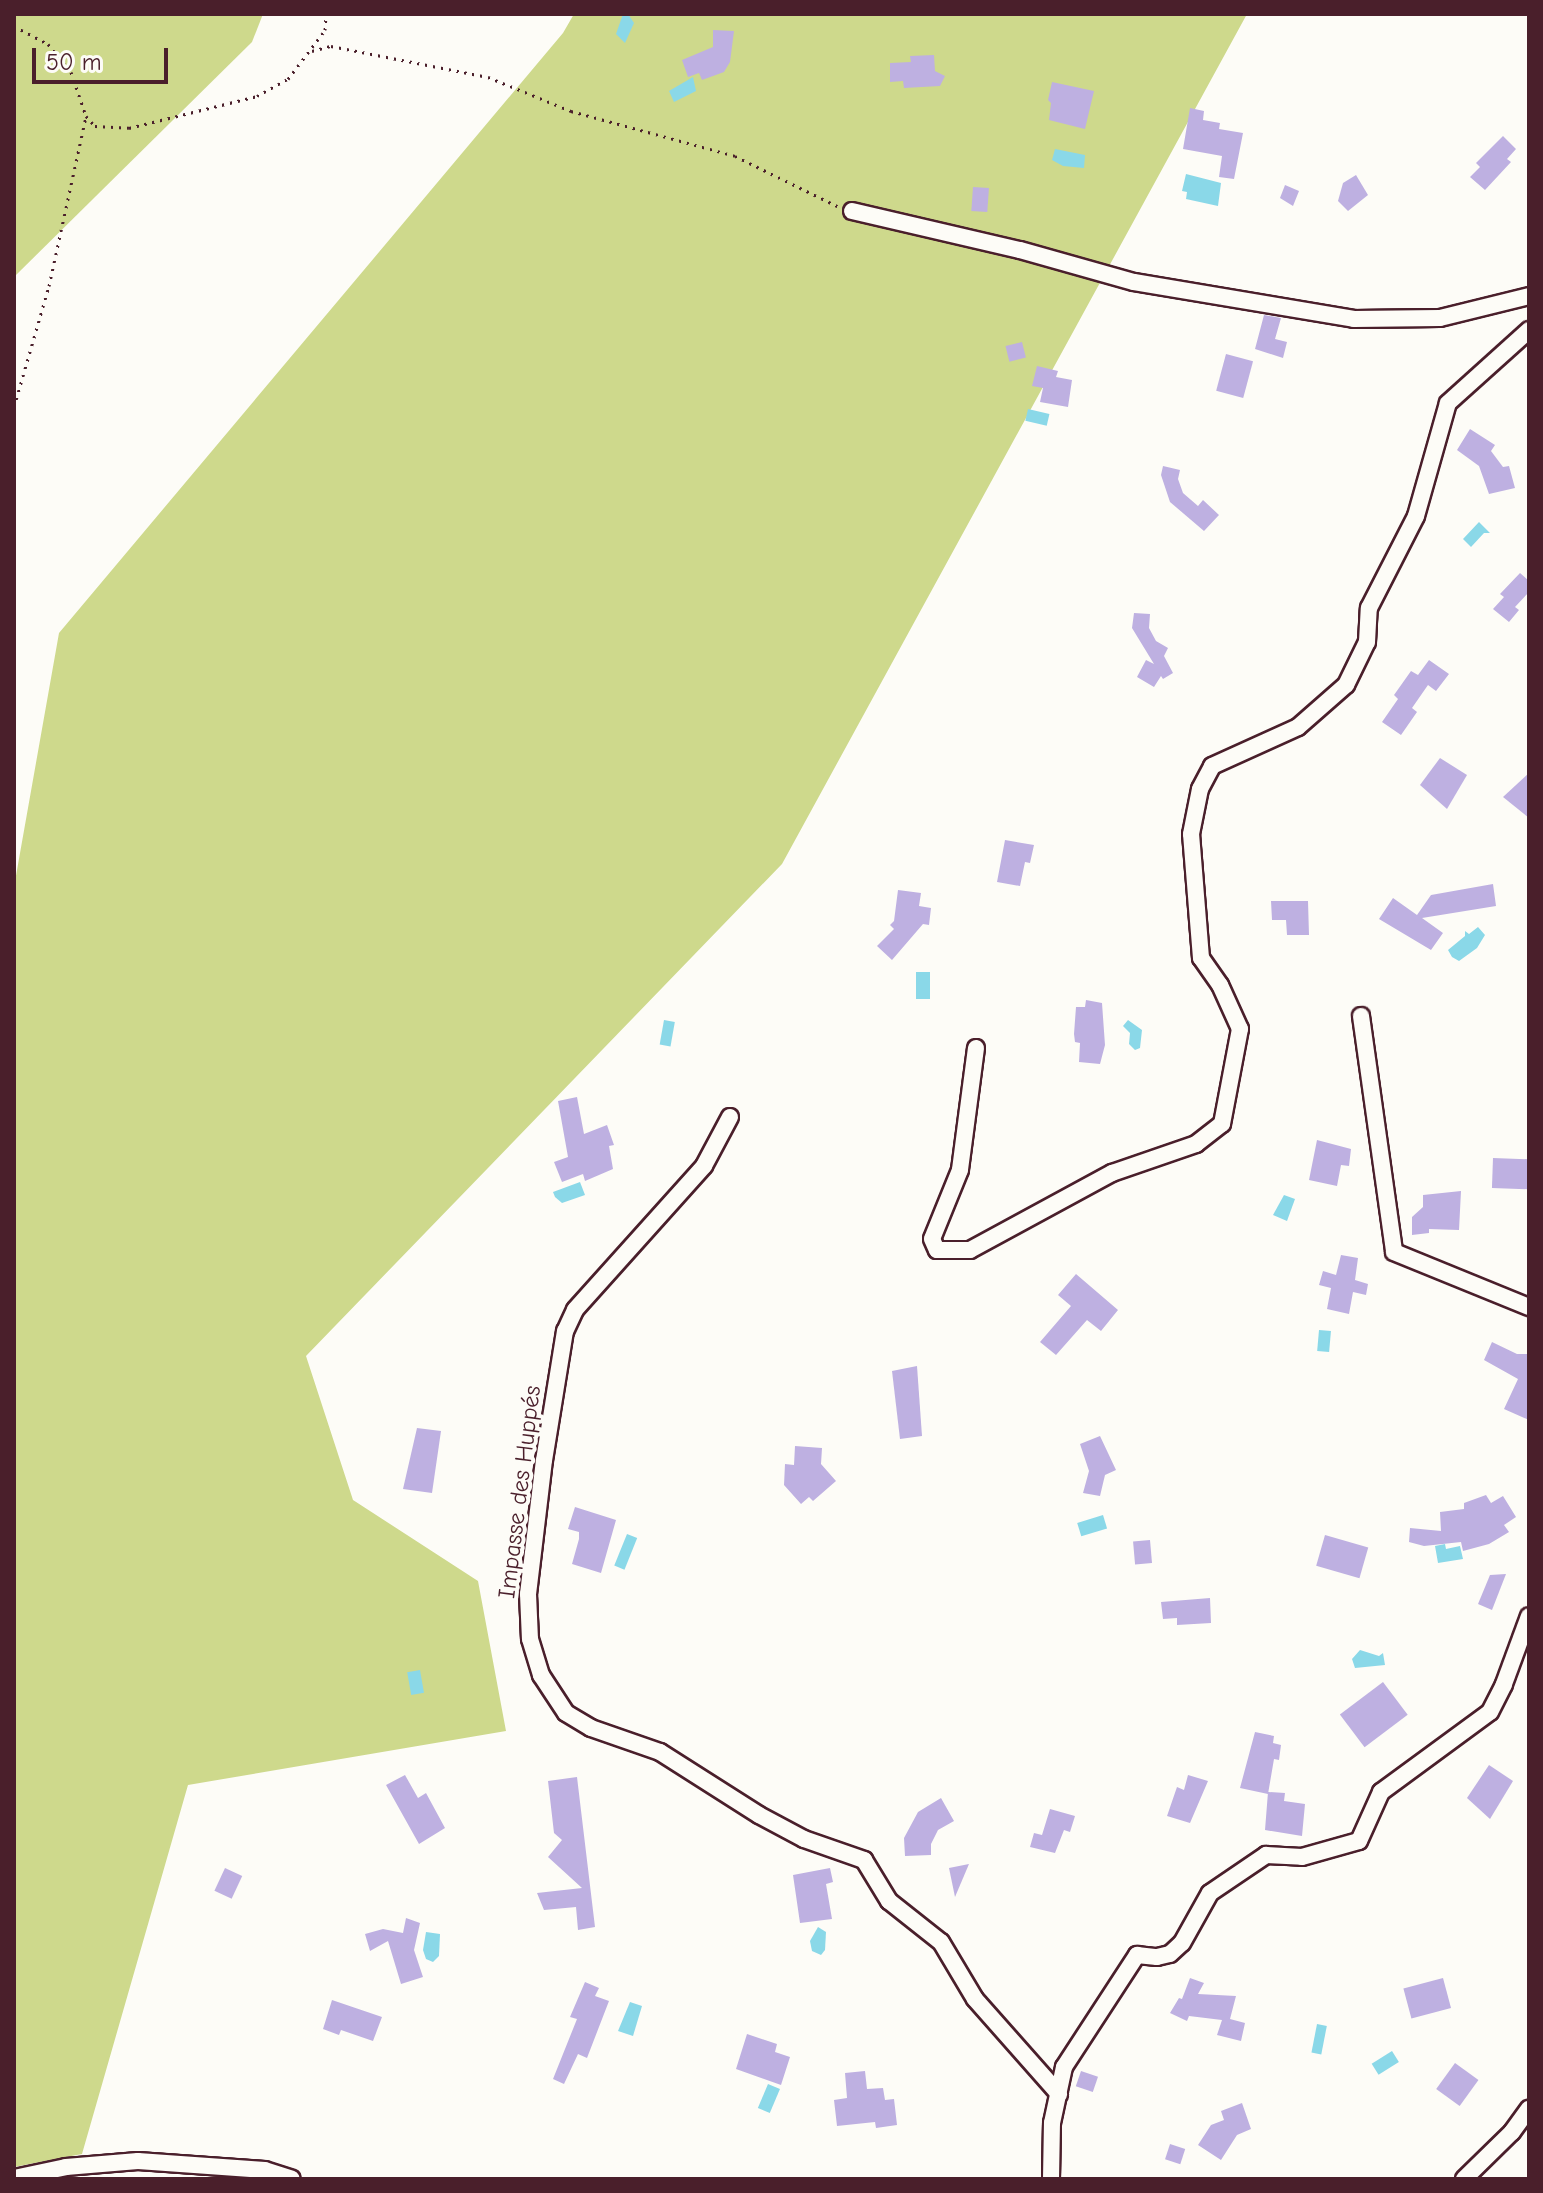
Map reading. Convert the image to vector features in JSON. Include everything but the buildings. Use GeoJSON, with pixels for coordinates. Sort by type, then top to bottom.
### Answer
{"type":"FeatureCollection","features":[{"type":"Feature","properties":{"kind":"street"},"geometry":{"type":"LineString","coordinates":[[852,211],[1020,250],[1134,282],[1354,319],[1440,318],[1529,296]]}},
{"type":"Feature","properties":{"kind":"street"},"geometry":{"type":"LineString","coordinates":[[976,1048],[960,1170],[932,1239],[937,1250],[970,1250],[1112,1173],[1196,1144],[1222,1124],[1240,1029],[1220,985],[1201,958],[1191,834],[1200,789],[1212,766],[1298,727],[1346,685],[1367,642],[1369,608],[1416,516],[1448,403],[1529,330]]}},
{"type":"Feature","properties":{"kind":"street"},"geometry":{"type":"LineString","coordinates":[[1361,1016],[1394,1252],[1529,1307]]}},
{"type":"Feature","properties":{"kind":"street","name":"Impasse des Huppés"},"geometry":{"type":"LineString","coordinates":[[730,1117],[704,1166],[575,1310],[565,1331],[544,1460],[528,1594],[530,1639],[541,1675],[566,1713],[591,1728],[660,1752],[781,1827],[804,1839],[864,1860],[889,1901],[941,1942],[975,1999],[1059,2094]]}},
{"type":"Feature","properties":{"kind":"street"},"geometry":{"type":"LineString","coordinates":[[1051,2179],[1052,2123],[1064,2067],[1137,1955],[1157,1957],[1170,1954],[1182,1943],[1210,1893],[1266,1855],[1302,1857],[1359,1841],[1381,1792],[1490,1712],[1504,1684],[1529,1616]]}},
{"type":"Feature","properties":{"kind":"street"},"geometry":{"type":"LineString","coordinates":[[1464,2179],[1512,2132],[1529,2109]]}},
{"type":"Feature","properties":{"kind":"street"},"geometry":{"type":"LineString","coordinates":[[14,2178],[66,2167],[138,2161],[265,2170],[292,2179]]}},
{"type":"Feature","properties":{"kind":"path"},"geometry":{"type":"LineString","coordinates":[[14,26],[48,44],[71,72],[86,116],[95,126],[129,128],[257,96],[288,79],[325,30],[326,14]]}},
{"type":"Feature","properties":{"kind":"path"},"geometry":{"type":"LineString","coordinates":[[312,51],[331,46],[488,77],[571,111],[735,156],[763,167],[815,197],[852,211]]}},
{"type":"Feature","properties":{"kind":"path"},"geometry":{"type":"LineString","coordinates":[[14,407],[49,286],[86,116]]}},
{"type":"Feature","properties":{"kind":"green space"},"geometry":{"type":"Polygon","coordinates":[[[14,14],[263,14],[252,42],[14,277],[14,14]]]}},
{"type":"Feature","properties":{"kind":"green space"},"geometry":{"type":"Polygon","coordinates":[[[574,14],[1247,14],[782,864],[306,1356],[353,1500],[478,1581],[506,1731],[188,1785],[82,2154],[14,2167],[14,887],[59,633],[563,33],[574,14]]]}},
{"type":"Feature","properties":{"kind":"water"},"geometry":{"type":"Polygon","coordinates":[[[623,14],[628,14],[634,23],[625,43],[616,34],[623,14]]]}},
{"type":"Feature","properties":{"kind":"water"},"geometry":{"type":"Polygon","coordinates":[[[693,77],[696,91],[674,102],[669,91],[693,77]]]}},
{"type":"Feature","properties":{"kind":"water"},"geometry":{"type":"Polygon","coordinates":[[[1055,149],[1085,155],[1084,168],[1063,166],[1052,160],[1055,149]]]}},
{"type":"Feature","properties":{"kind":"water"},"geometry":{"type":"Polygon","coordinates":[[[1186,174],[1221,183],[1218,206],[1186,199],[1187,192],[1182,191],[1186,174]]]}},
{"type":"Feature","properties":{"kind":"water"},"geometry":{"type":"Polygon","coordinates":[[[1028,409],[1049,414],[1047,426],[1025,421],[1028,409]]]}},
{"type":"Feature","properties":{"kind":"water"},"geometry":{"type":"Polygon","coordinates":[[[1479,522],[1490,533],[1484,533],[1471,547],[1463,539],[1479,522]]]}},
{"type":"Feature","properties":{"kind":"water"},"geometry":{"type":"Polygon","coordinates":[[[1478,927],[1485,935],[1477,948],[1459,961],[1452,957],[1448,950],[1465,936],[1465,931],[1469,934],[1478,927]]]}},
{"type":"Feature","properties":{"kind":"water"},"geometry":{"type":"Polygon","coordinates":[[[916,972],[930,972],[930,999],[916,999],[916,972]]]}},
{"type":"Feature","properties":{"kind":"water"},"geometry":{"type":"Polygon","coordinates":[[[664,1020],[675,1022],[670,1047],[660,1045],[664,1020]]]}},
{"type":"Feature","properties":{"kind":"water"},"geometry":{"type":"Polygon","coordinates":[[[1128,1020],[1142,1030],[1140,1048],[1135,1050],[1129,1044],[1130,1033],[1123,1026],[1128,1020]]]}},
{"type":"Feature","properties":{"kind":"water"},"geometry":{"type":"Polygon","coordinates":[[[580,1182],[585,1195],[562,1203],[555,1197],[553,1192],[580,1182]]]}},
{"type":"Feature","properties":{"kind":"water"},"geometry":{"type":"Polygon","coordinates":[[[1284,1195],[1295,1199],[1287,1221],[1273,1215],[1284,1195]]]}},
{"type":"Feature","properties":{"kind":"water"},"geometry":{"type":"Polygon","coordinates":[[[1319,1330],[1331,1331],[1329,1352],[1317,1351],[1319,1330]]]}},
{"type":"Feature","properties":{"kind":"water"},"geometry":{"type":"Polygon","coordinates":[[[1103,1515],[1107,1528],[1081,1536],[1077,1523],[1103,1515]]]}},
{"type":"Feature","properties":{"kind":"water"},"geometry":{"type":"Polygon","coordinates":[[[627,1534],[637,1538],[624,1570],[614,1566],[627,1534]]]}},
{"type":"Feature","properties":{"kind":"water"},"geometry":{"type":"Polygon","coordinates":[[[1445,1544],[1446,1549],[1460,1546],[1463,1559],[1438,1563],[1435,1546],[1445,1544]]]}},
{"type":"Feature","properties":{"kind":"water"},"geometry":{"type":"Polygon","coordinates":[[[1360,1650],[1379,1656],[1383,1653],[1385,1665],[1355,1668],[1352,1659],[1360,1650]]]}},
{"type":"Feature","properties":{"kind":"water"},"geometry":{"type":"Polygon","coordinates":[[[420,1670],[424,1693],[411,1695],[407,1672],[420,1670]]]}},
{"type":"Feature","properties":{"kind":"water"},"geometry":{"type":"Polygon","coordinates":[[[818,1927],[826,1932],[825,1950],[821,1955],[812,1951],[810,1941],[818,1927]]]}},
{"type":"Feature","properties":{"kind":"water"},"geometry":{"type":"Polygon","coordinates":[[[426,1932],[440,1934],[439,1956],[433,1962],[426,1959],[423,1950],[426,1932]]]}},
{"type":"Feature","properties":{"kind":"water"},"geometry":{"type":"Polygon","coordinates":[[[630,2002],[642,2006],[633,2036],[618,2031],[630,2002]]]}},
{"type":"Feature","properties":{"kind":"water"},"geometry":{"type":"Polygon","coordinates":[[[1317,2024],[1327,2026],[1321,2054],[1311,2052],[1317,2024]]]}},
{"type":"Feature","properties":{"kind":"water"},"geometry":{"type":"Polygon","coordinates":[[[1392,2051],[1399,2062],[1379,2075],[1372,2064],[1392,2051]]]}},
{"type":"Feature","properties":{"kind":"water"},"geometry":{"type":"Polygon","coordinates":[[[768,2084],[780,2089],[770,2113],[758,2108],[768,2084]]]}}]}
